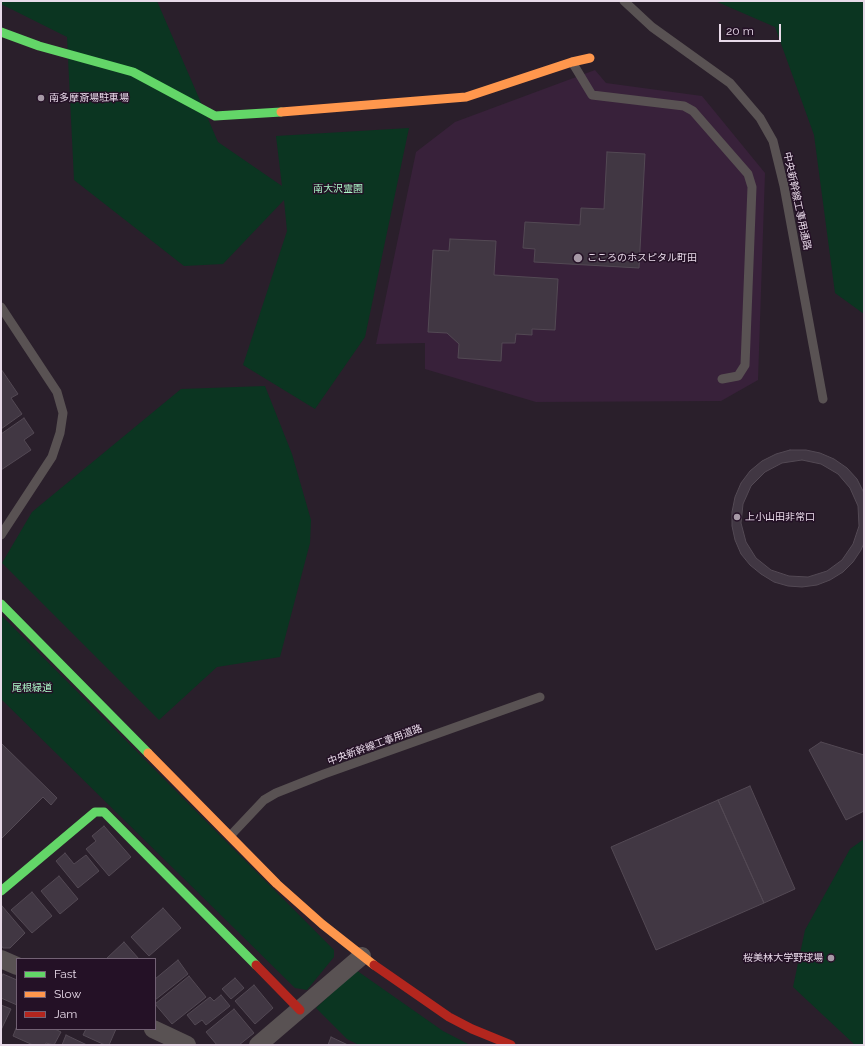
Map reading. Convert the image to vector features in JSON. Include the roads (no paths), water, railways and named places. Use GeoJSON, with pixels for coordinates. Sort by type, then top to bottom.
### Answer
{"type":"FeatureCollection","features":[{"type":"Feature","properties":{"kind":"street"},"geometry":{"type":"LineString","coordinates":[[1,32],[39,46],[133,72],[215,116],[238,116],[466,96],[572,62],[590,58]]}},
{"type":"Feature","properties":{"kind":"street"},"geometry":{"type":"LineString","coordinates":[[1,604],[277,884],[362,956],[392,979],[449,1017],[472,1030],[511,1045]]}},
{"type":"Feature","properties":{"kind":"street"},"geometry":{"type":"LineString","coordinates":[[1,891],[95,812],[104,812],[300,1010]]}},
{"type":"Feature","properties":{"kind":"street"},"geometry":{"type":"LineString","coordinates":[[258,1045],[362,956]]}},
{"type":"Feature","properties":{"kind":"street"},"geometry":{"type":"LineString","coordinates":[[1,958],[16,966]]}},
{"type":"Feature","properties":{"kind":"street"},"geometry":{"type":"LineString","coordinates":[[155,1030],[187,1045]]}},
{"type":"Feature","properties":{"kind":"lane","name":"中央新幹線工事用通路"},"geometry":{"type":"LineString","coordinates":[[624,1],[652,27],[730,83],[760,118],[773,141],[784,186],[823,399]]}},
{"type":"Feature","properties":{"kind":"lane"},"geometry":{"type":"LineString","coordinates":[[572,62],[592,95],[684,106],[693,110],[748,174],[752,187],[745,365],[738,376],[722,379]]}},
{"type":"Feature","properties":{"kind":"lane"},"geometry":{"type":"LineString","coordinates":[[1,306],[57,392],[63,412],[60,433],[52,457],[1,535]]}},
{"type":"Feature","properties":{"kind":"lane","name":"中央新幹線工事用道路"},"geometry":{"type":"LineString","coordinates":[[230,836],[264,800],[276,793],[540,697]]}},
{"type":"Feature","properties":{"kind":"place","name":"南多摩斎場駐車場"},"geometry":{"type":"Point","coordinates":[41,98]}},
{"type":"Feature","properties":{"kind":"place","name":"こころのホスピタル町田"},"geometry":{"type":"Point","coordinates":[578,258]}},
{"type":"Feature","properties":{"kind":"place","name":"上小山田非常口"},"geometry":{"type":"Point","coordinates":[737,517]}},
{"type":"Feature","properties":{"kind":"place","name":"桜美林大学野球場"},"geometry":{"type":"Point","coordinates":[831,958]}},
{"type":"Feature","properties":{"kind":"park label","name":"南大沢霊園"},"geometry":{"type":"Point","coordinates":[338,189]}},
{"type":"Feature","properties":{"kind":"park label","name":"尾根緑道"},"geometry":{"type":"Point","coordinates":[32,688]}}]}
